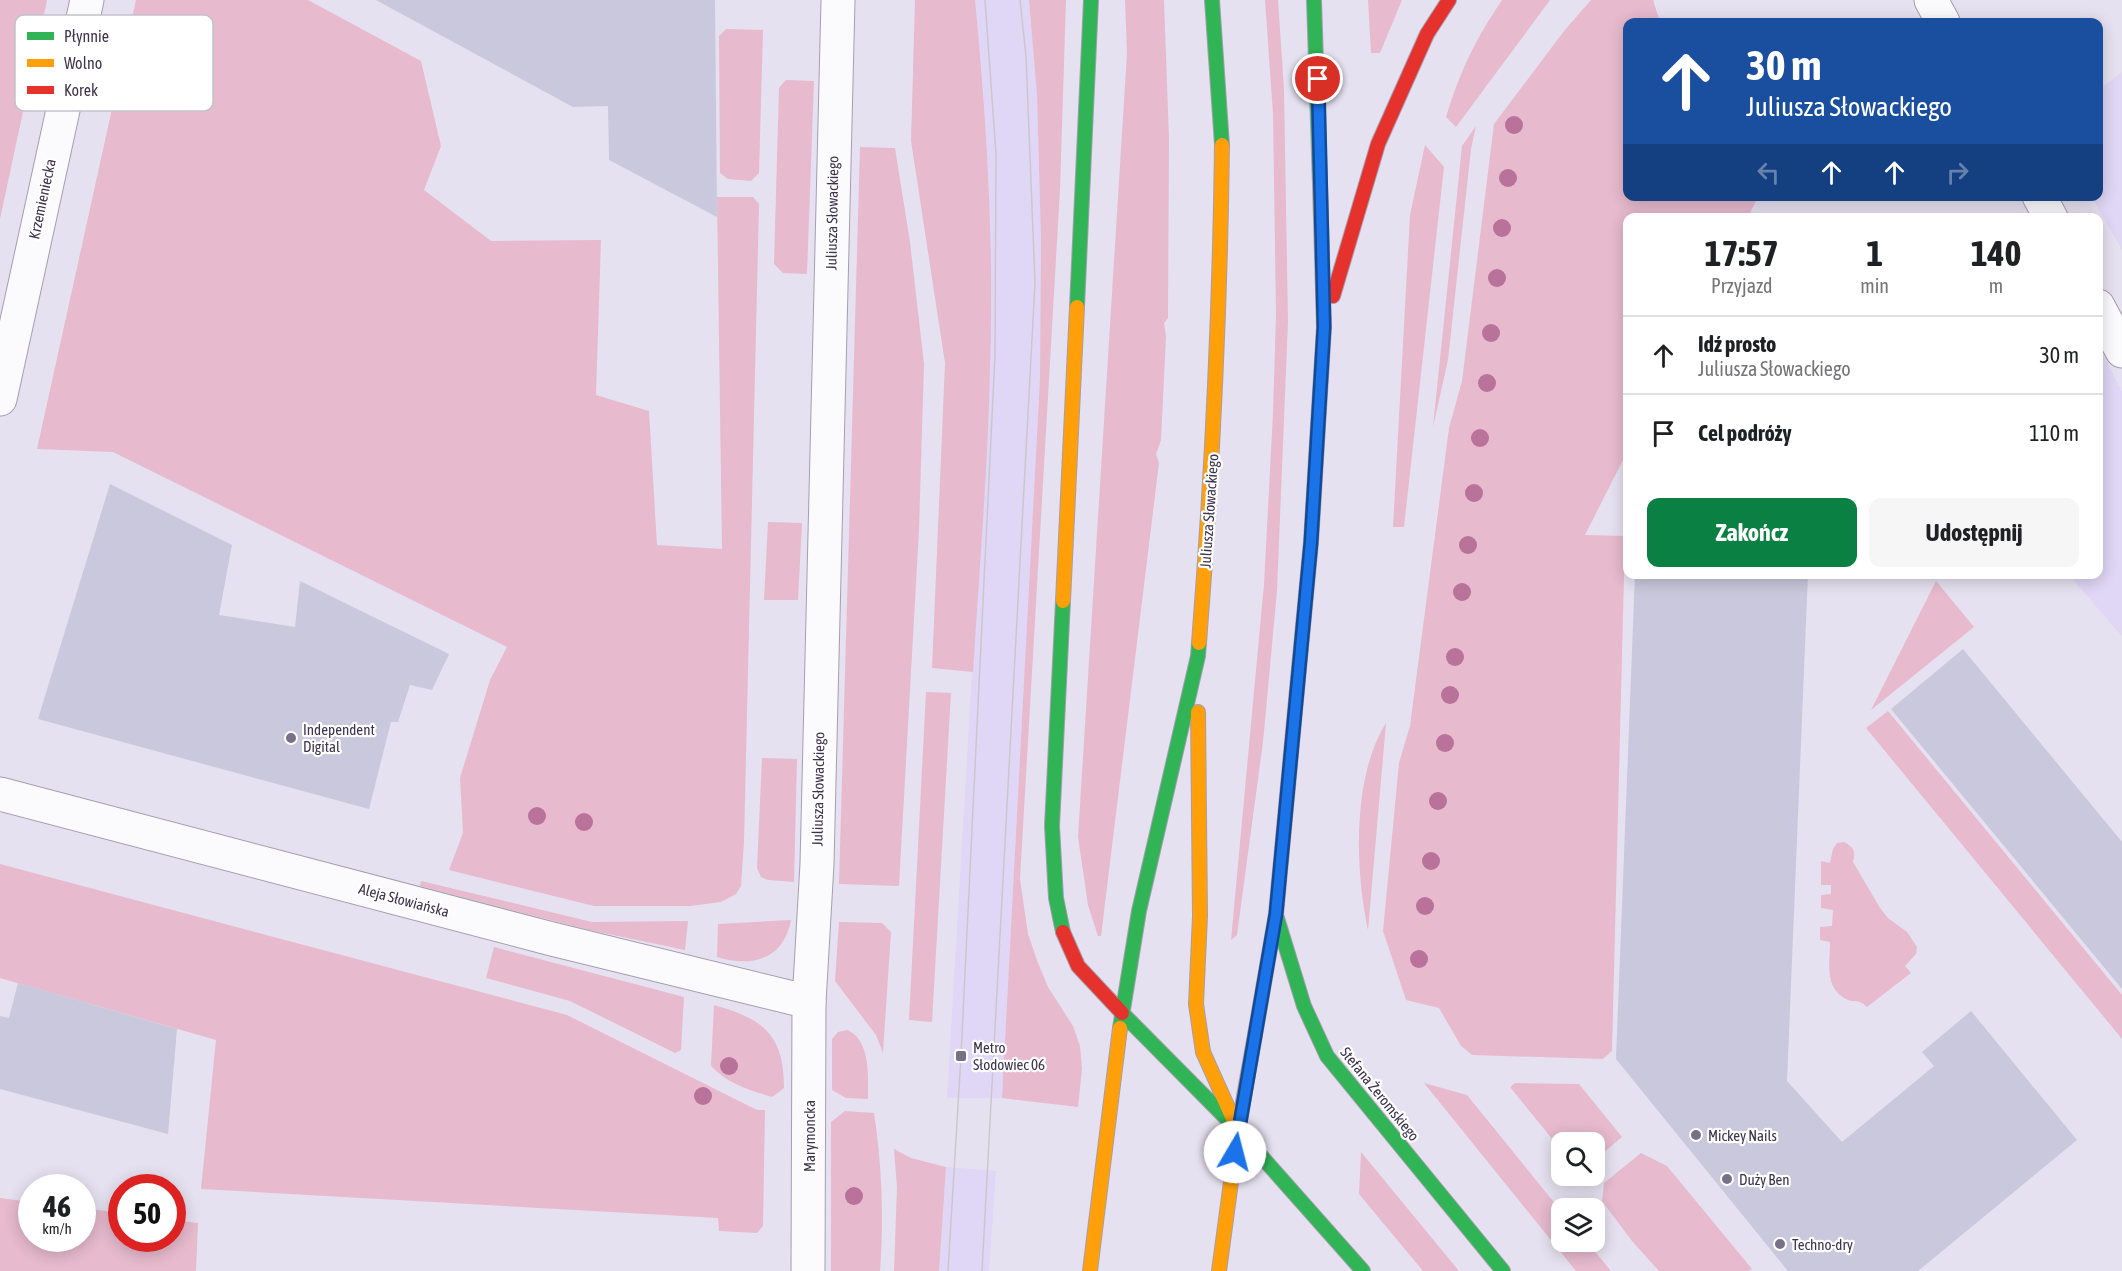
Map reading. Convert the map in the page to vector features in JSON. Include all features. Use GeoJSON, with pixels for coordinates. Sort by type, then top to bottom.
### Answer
{"type":"FeatureCollection","features":[{"type":"Feature","properties":{"kind":"main road"},"geometry":{"type":"LineString","coordinates":[[1091,0],[1052,826],[1057,912],[1065,942],[1078,966],[1238,1130],[1363,1271]]}},
{"type":"Feature","properties":{"kind":"main road","name":"Juliusza Słowackiego"},"geometry":{"type":"LineString","coordinates":[[1122,1013],[1139,911],[1198,656],[1212,477],[1220,292],[1222,130],[1212,0]]}},
{"type":"Feature","properties":{"kind":"main road"},"geometry":{"type":"LineString","coordinates":[[1219,1271],[1238,1130],[1276,914],[1311,542],[1324,327],[1314,0]]}},
{"type":"Feature","properties":{"kind":"main road"},"geometry":{"type":"LineString","coordinates":[[1324,327],[1378,144],[1427,34],[1449,0]]}},
{"type":"Feature","properties":{"kind":"main road"},"geometry":{"type":"LineString","coordinates":[[1198,656],[1200,916],[1196,1004],[1203,1052],[1238,1130]]}},
{"type":"Feature","properties":{"kind":"main road","name":"Stefana Żeromskiego"},"geometry":{"type":"LineString","coordinates":[[1276,914],[1308,1014],[1318,1041],[1327,1056],[1503,1271]]}},
{"type":"Feature","properties":{"kind":"main road"},"geometry":{"type":"LineString","coordinates":[[1090,1271],[1122,1013]]}},
{"type":"Feature","properties":{"kind":"street","name":"Krzemieniecka"},"geometry":{"type":"LineString","coordinates":[[84,15],[87,0]]}},
{"type":"Feature","properties":{"kind":"street","name":"Juliusza Słowackiego"},"geometry":{"type":"LineString","coordinates":[[809,1002],[817,864],[837,0]]}},
{"type":"Feature","properties":{"kind":"street"},"geometry":{"type":"LineString","coordinates":[[1931,0],[1941,18]]}},
{"type":"Feature","properties":{"kind":"street","name":"Krzemieniecka"},"geometry":{"type":"LineString","coordinates":[[0,399],[63,111]]}},
{"type":"Feature","properties":{"kind":"street"},"geometry":{"type":"LineString","coordinates":[[2103,315],[2122,351]]}},
{"type":"Feature","properties":{"kind":"street","name":"Aleja Słowiańska"},"geometry":{"type":"LineString","coordinates":[[0,794],[563,942],[809,1002]]}},
{"type":"Feature","properties":{"kind":"street","name":"Marymoncka"},"geometry":{"type":"LineString","coordinates":[[808,1271],[809,1002]]}},
{"type":"Feature","properties":{"kind":"shaded area"},"geometry":{"type":"Polygon","coordinates":[[[0,0],[47,0],[44,15],[15,15],[15,111],[23,111],[0,219],[0,0]]]}},
{"type":"Feature","properties":{"kind":"shaded area"},"geometry":{"type":"Polygon","coordinates":[[[136,0],[308,0],[421,61],[441,146],[424,190],[491,241],[601,240],[596,395],[649,411],[657,545],[722,549],[717,197],[753,197],[759,204],[744,842],[741,886],[736,894],[721,902],[690,906],[594,906],[449,870],[463,833],[460,778],[490,680],[507,647],[113,452],[37,449],[112,111],[213,111],[213,15],[133,15],[136,0]]]}},
{"type":"Feature","properties":{"kind":"shaded area"},"geometry":{"type":"Polygon","coordinates":[[[915,0],[975,0],[979,46],[988,184],[991,322],[989,406],[973,672],[932,668],[945,363],[911,141],[915,0]]]}},
{"type":"Feature","properties":{"kind":"shaded area"},"geometry":{"type":"Polygon","coordinates":[[[975,0],[1029,0],[1037,95],[1041,240],[1040,378],[1002,1098],[947,1098],[990,367],[989,190],[975,0]]]}},
{"type":"Feature","properties":{"kind":"shaded area"},"geometry":{"type":"Polygon","coordinates":[[[1029,0],[1066,0],[1060,190],[1020,879],[1028,934],[1038,963],[1048,987],[1073,1026],[1080,1046],[1082,1069],[1078,1107],[1002,1098],[1040,378],[1041,240],[1037,95],[1029,0]]]}},
{"type":"Feature","properties":{"kind":"shaded area"},"geometry":{"type":"Polygon","coordinates":[[[1125,0],[1164,0],[1169,139],[1168,318],[1164,323],[1166,337],[1161,440],[1156,454],[1159,463],[1101,936],[1098,936],[1088,905],[1078,837],[1127,53],[1125,0]]]}},
{"type":"Feature","properties":{"kind":"shaded area"},"geometry":{"type":"Polygon","coordinates":[[[1265,0],[1278,0],[1284,89],[1288,322],[1277,591],[1263,742],[1237,935],[1231,940],[1264,584],[1273,413],[1276,314],[1273,114],[1265,0]]]}},
{"type":"Feature","properties":{"kind":"shaded area"},"geometry":{"type":"Polygon","coordinates":[[[1368,0],[1402,0],[1380,53],[1371,53],[1368,0]]]}},
{"type":"Feature","properties":{"kind":"shaded area"},"geometry":{"type":"Polygon","coordinates":[[[1502,0],[1550,0],[1456,127],[1446,117],[1457,85],[1476,42],[1502,0]]]}},
{"type":"Feature","properties":{"kind":"shaded area"},"geometry":{"type":"Polygon","coordinates":[[[1591,0],[1653,0],[1659,18],[1623,18],[1623,201],[1756,201],[1750,213],[1623,213],[1623,460],[1585,535],[1623,536],[1624,579],[1612,1051],[1603,1059],[1472,1055],[1461,1046],[1439,1008],[1406,1000],[1383,931],[1399,763],[1410,726],[1449,428],[1462,381],[1494,124],[1564,31],[1591,0]]]}},
{"type":"Feature","properties":{"kind":"shaded area"},"geometry":{"type":"Polygon","coordinates":[[[726,29],[763,30],[759,173],[751,181],[728,179],[720,173],[719,36],[726,29]]]}},
{"type":"Feature","properties":{"kind":"shaded area"},"geometry":{"type":"Polygon","coordinates":[[[2122,72],[2122,250],[2094,201],[2103,201],[2103,87],[2122,72]]]}},
{"type":"Feature","properties":{"kind":"shaded area"},"geometry":{"type":"Polygon","coordinates":[[[786,80],[814,81],[807,274],[783,273],[774,264],[779,88],[786,80]]]}},
{"type":"Feature","properties":{"kind":"shaded area"},"geometry":{"type":"Polygon","coordinates":[[[1476,126],[1471,149],[1448,360],[1433,427],[1462,146],[1476,126]]]}},
{"type":"Feature","properties":{"kind":"shaded area"},"geometry":{"type":"Polygon","coordinates":[[[1425,145],[1444,167],[1404,527],[1393,527],[1410,215],[1425,145]]]}},
{"type":"Feature","properties":{"kind":"shaded area"},"geometry":{"type":"Polygon","coordinates":[[[860,147],[895,148],[910,242],[924,364],[919,530],[899,886],[839,884],[860,147]]]}},
{"type":"Feature","properties":{"kind":"shaded area"},"geometry":{"type":"Polygon","coordinates":[[[2103,354],[2122,392],[2122,636],[2072,579],[2103,579],[2103,354]]]}},
{"type":"Feature","properties":{"kind":"shaded area"},"geometry":{"type":"Polygon","coordinates":[[[768,522],[802,523],[798,600],[764,600],[768,522]]]}},
{"type":"Feature","properties":{"kind":"shaded area"},"geometry":{"type":"Polygon","coordinates":[[[1936,581],[1974,627],[1871,710],[1936,581]]]}},
{"type":"Feature","properties":{"kind":"shaded area"},"geometry":{"type":"Polygon","coordinates":[[[926,692],[951,693],[932,1022],[909,1020],[926,692]]]}},
{"type":"Feature","properties":{"kind":"shaded area"},"geometry":{"type":"Polygon","coordinates":[[[1888,711],[2122,995],[2122,1039],[1866,728],[1888,711]]]}},
{"type":"Feature","properties":{"kind":"shaded area"},"geometry":{"type":"Polygon","coordinates":[[[1386,723],[1368,930],[1361,880],[1359,824],[1367,770],[1375,745],[1386,723]]]}},
{"type":"Feature","properties":{"kind":"shaded area"},"geometry":{"type":"Polygon","coordinates":[[[762,758],[797,759],[794,882],[768,880],[761,877],[757,868],[762,758]]]}},
{"type":"Feature","properties":{"kind":"shaded area"},"geometry":{"type":"Polygon","coordinates":[[[1844,842],[1853,850],[1853,862],[1880,908],[1888,918],[1907,932],[1917,947],[1916,954],[1905,966],[1911,973],[1867,1007],[1846,999],[1834,988],[1829,966],[1830,942],[1820,940],[1820,927],[1832,926],[1833,910],[1821,908],[1821,895],[1831,894],[1831,885],[1821,885],[1821,861],[1830,863],[1837,843],[1844,842]]]}},
{"type":"Feature","properties":{"kind":"shaded area"},"geometry":{"type":"Polygon","coordinates":[[[0,864],[567,1015],[757,1110],[765,1110],[763,1226],[757,1233],[719,1231],[718,1218],[201,1189],[216,1040],[0,978],[0,864]]]}},
{"type":"Feature","properties":{"kind":"shaded area"},"geometry":{"type":"Polygon","coordinates":[[[421,881],[592,922],[688,921],[685,950],[589,930],[420,886],[421,881]]]}},
{"type":"Feature","properties":{"kind":"shaded area"},"geometry":{"type":"Polygon","coordinates":[[[791,920],[781,944],[774,952],[764,957],[742,961],[717,957],[718,924],[791,920]]]}},
{"type":"Feature","properties":{"kind":"shaded area"},"geometry":{"type":"Polygon","coordinates":[[[839,922],[882,923],[891,932],[883,1053],[876,1035],[835,981],[839,922]]]}},
{"type":"Feature","properties":{"kind":"shaded area"},"geometry":{"type":"Polygon","coordinates":[[[494,947],[684,997],[681,1050],[675,1053],[570,1001],[486,978],[494,947]]]}},
{"type":"Feature","properties":{"kind":"shaded area"},"geometry":{"type":"Polygon","coordinates":[[[714,1005],[746,1016],[758,1023],[775,1042],[783,1070],[784,1088],[772,1097],[732,1082],[711,1066],[714,1005]]]}},
{"type":"Feature","properties":{"kind":"shaded area"},"geometry":{"type":"Polygon","coordinates":[[[848,1030],[861,1043],[867,1060],[868,1099],[846,1098],[832,1090],[832,1039],[838,1032],[848,1030]]]}},
{"type":"Feature","properties":{"kind":"shaded area"},"geometry":{"type":"Polygon","coordinates":[[[1424,1083],[1467,1095],[1551,1199],[1551,1240],[1424,1083]]]}},
{"type":"Feature","properties":{"kind":"shaded area"},"geometry":{"type":"Polygon","coordinates":[[[1515,1083],[1579,1084],[1622,1137],[1605,1151],[1605,1132],[1551,1132],[1551,1138],[1510,1087],[1515,1083]]]}},
{"type":"Feature","properties":{"kind":"shaded area"},"geometry":{"type":"Polygon","coordinates":[[[845,1111],[874,1113],[882,1192],[880,1271],[831,1271],[831,1122],[845,1111]]]}},
{"type":"Feature","properties":{"kind":"shaded area"},"geometry":{"type":"Polygon","coordinates":[[[894,1149],[911,1158],[946,1167],[939,1271],[894,1271],[897,1187],[894,1149]]]}},
{"type":"Feature","properties":{"kind":"shaded area"},"geometry":{"type":"Polygon","coordinates":[[[1361,1152],[1459,1271],[1423,1271],[1359,1194],[1361,1152]]]}},
{"type":"Feature","properties":{"kind":"shaded area"},"geometry":{"type":"Polygon","coordinates":[[[1641,1153],[1667,1166],[1752,1269],[1749,1271],[1659,1271],[1632,1241],[1605,1205],[1605,1198],[1602,1198],[1605,1182],[1641,1153]]]}},
{"type":"Feature","properties":{"kind":"shaded area"},"geometry":{"type":"Polygon","coordinates":[[[946,1167],[996,1171],[989,1271],[939,1271],[946,1167]]]}},
{"type":"Feature","properties":{"kind":"shaded area"},"geometry":{"type":"Polygon","coordinates":[[[0,1198],[18,1200],[18,1252],[96,1252],[96,1210],[108,1211],[108,1252],[186,1252],[186,1222],[198,1223],[196,1271],[0,1271],[0,1198]]]}},
{"type":"Feature","properties":{"kind":"shaded area"},"geometry":{"type":"Polygon","coordinates":[[[1561,1252],[1595,1252],[1611,1271],[1576,1271],[1561,1252]]]}},
{"type":"Feature","properties":{"kind":"building"},"geometry":{"type":"Polygon","coordinates":[[[376,0],[715,0],[717,217],[609,160],[608,106],[573,107],[376,0]]]}},
{"type":"Feature","properties":{"kind":"building"},"geometry":{"type":"Polygon","coordinates":[[[110,484],[232,545],[219,615],[295,627],[300,581],[449,654],[432,690],[410,685],[398,722],[391,722],[369,809],[38,719],[110,484]]]}},
{"type":"Feature","properties":{"kind":"building"},"geometry":{"type":"Polygon","coordinates":[[[1635,579],[1808,579],[1787,1081],[1842,1142],[1934,1066],[1922,1052],[1971,1011],[2077,1140],[1918,1271],[1788,1271],[1616,1059],[1635,579]]]}},
{"type":"Feature","properties":{"kind":"building"},"geometry":{"type":"Polygon","coordinates":[[[1963,649],[2122,842],[2122,989],[1891,709],[1963,649]]]}},
{"type":"Feature","properties":{"kind":"building"},"geometry":{"type":"Polygon","coordinates":[[[18,983],[177,1029],[168,1134],[0,1089],[0,1016],[9,1018],[18,983]]]}},
{"type":"Feature","properties":{"kind":"tram line"},"geometry":{"type":"LineString","coordinates":[[948,1271],[961,1056],[995,355],[996,154],[985,0]]}},
{"type":"Feature","properties":{"kind":"tram line"},"geometry":{"type":"LineString","coordinates":[[982,1271],[1035,283],[1026,56],[1020,0]]}},
{"type":"Feature","properties":{"kind":"traffic: fast"},"geometry":{"type":"LineString","coordinates":[[1077,307],[1091,0]]}},
{"type":"Feature","properties":{"kind":"traffic: fast"},"geometry":{"type":"LineString","coordinates":[[1212,0],[1222,145]]}},
{"type":"Feature","properties":{"kind":"traffic: fast"},"geometry":{"type":"LineString","coordinates":[[1314,0],[1320,185]]}},
{"type":"Feature","properties":{"kind":"traffic: fast"},"geometry":{"type":"LineString","coordinates":[[1063,601],[1052,826],[1056,898],[1063,932]]}},
{"type":"Feature","properties":{"kind":"traffic: fast"},"geometry":{"type":"LineString","coordinates":[[1120,1028],[1139,911],[1198,656],[1199,643]]}},
{"type":"Feature","properties":{"kind":"traffic: fast"},"geometry":{"type":"LineString","coordinates":[[1277,918],[1304,1006],[1327,1056],[1503,1271]]}},
{"type":"Feature","properties":{"kind":"traffic: fast"},"geometry":{"type":"LineString","coordinates":[[1122,1013],[1238,1130],[1363,1271]]}},
{"type":"Feature","properties":{"kind":"traffic: slow"},"geometry":{"type":"LineString","coordinates":[[1199,643],[1215,394],[1222,145]]}},
{"type":"Feature","properties":{"kind":"traffic: slow"},"geometry":{"type":"LineString","coordinates":[[1298,679],[1311,542],[1324,327],[1320,185]]}},
{"type":"Feature","properties":{"kind":"traffic: slow"},"geometry":{"type":"LineString","coordinates":[[1063,601],[1077,307]]}},
{"type":"Feature","properties":{"kind":"traffic: slow"},"geometry":{"type":"LineString","coordinates":[[1198,712],[1200,916],[1196,1004],[1203,1052],[1238,1130]]}},
{"type":"Feature","properties":{"kind":"traffic: slow"},"geometry":{"type":"LineString","coordinates":[[1090,1271],[1120,1028]]}},
{"type":"Feature","properties":{"kind":"traffic: slow"},"geometry":{"type":"LineString","coordinates":[[1219,1271],[1238,1130],[1255,1035]]}},
{"type":"Feature","properties":{"kind":"traffic: jam"},"geometry":{"type":"LineString","coordinates":[[1333,296],[1378,144],[1427,34],[1449,0]]}},
{"type":"Feature","properties":{"kind":"traffic: jam"},"geometry":{"type":"LineString","coordinates":[[1255,1035],[1276,914],[1298,679]]}},
{"type":"Feature","properties":{"kind":"traffic: jam"},"geometry":{"type":"LineString","coordinates":[[1063,932],[1078,966],[1122,1013]]}},
{"type":"Feature","properties":{"kind":"place","name":"Independent Digital"},"geometry":{"type":"Point","coordinates":[291,738]}},
{"type":"Feature","properties":{"kind":"place","name":"Metro Słodowiec 06"},"geometry":{"type":"Point","coordinates":[961,1056]}},
{"type":"Feature","properties":{"kind":"place","name":"Mickey Nails"},"geometry":{"type":"Point","coordinates":[1696,1135]}},
{"type":"Feature","properties":{"kind":"place","name":"Duży Ben"},"geometry":{"type":"Point","coordinates":[1727,1179]}},
{"type":"Feature","properties":{"kind":"place","name":"Techno-dry"},"geometry":{"type":"Point","coordinates":[1780,1244]}},
{"type":"Feature","properties":{"kind":"route"},"geometry":{"type":"LineString","coordinates":[[1235,1152],[1276,914],[1311,542],[1324,327],[1318,79]]}}]}
